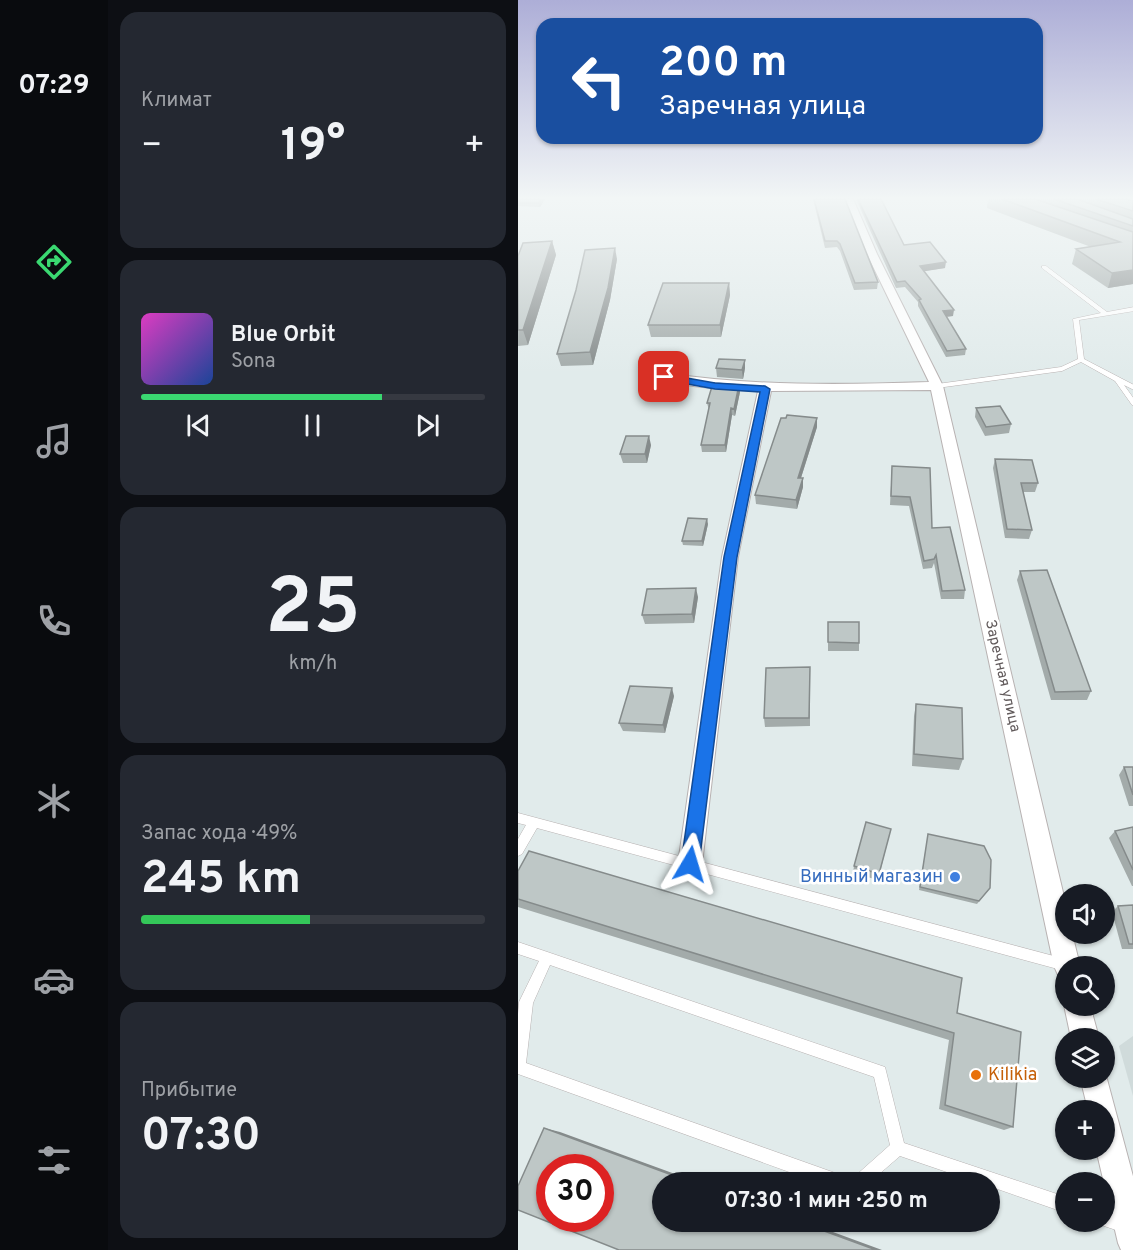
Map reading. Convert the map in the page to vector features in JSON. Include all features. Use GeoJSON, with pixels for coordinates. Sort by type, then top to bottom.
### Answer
{"type":"FeatureCollection","features":[{"type":"Feature","properties":{"kind":"street","name":"Заречная улица"},"geometry":{"type":"LineString","coordinates":[[874,257],[937,386],[1065,956]]}},
{"type":"Feature","properties":{"kind":"street"},"geometry":{"type":"LineString","coordinates":[[664,377],[715,386],[765,389],[937,386]]}},
{"type":"Feature","properties":{"kind":"street"},"geometry":{"type":"LineString","coordinates":[[690,864],[730,557],[765,389]]}},
{"type":"Feature","properties":{"kind":"street"},"geometry":{"type":"LineString","coordinates":[[1110,1160],[1122,1229]]}},
{"type":"Feature","properties":{"kind":"lane"},"geometry":{"type":"LineString","coordinates":[[1044,267],[1105,313]]}},
{"type":"Feature","properties":{"kind":"lane"},"geometry":{"type":"LineString","coordinates":[[1081,360],[1076,319],[1133,309]]}},
{"type":"Feature","properties":{"kind":"lane"},"geometry":{"type":"LineString","coordinates":[[937,386],[1062,369],[1081,360]]}},
{"type":"Feature","properties":{"kind":"lane"},"geometry":{"type":"LineString","coordinates":[[1081,360],[1133,388]]}},
{"type":"Feature","properties":{"kind":"lane"},"geometry":{"type":"LineString","coordinates":[[1117,379],[1133,404]]}},
{"type":"Feature","properties":{"kind":"lane"},"geometry":{"type":"LineString","coordinates":[[518,818],[1055,963]]}},
{"type":"Feature","properties":{"kind":"lane"},"geometry":{"type":"LineString","coordinates":[[518,850],[534,822]]}},
{"type":"Feature","properties":{"kind":"lane"},"geometry":{"type":"LineString","coordinates":[[518,948],[880,1072],[898,1148]]}},
{"type":"Feature","properties":{"kind":"lane"},"geometry":{"type":"LineString","coordinates":[[548,958],[526,1002],[519,1067],[810,1172]]}},
{"type":"Feature","properties":{"kind":"lane"},"geometry":{"type":"LineString","coordinates":[[870,1172],[898,1148]]}},
{"type":"Feature","properties":{"kind":"lane"},"geometry":{"type":"LineString","coordinates":[[898,1148],[1055,1201]]}},
{"type":"Feature","properties":{"kind":"shaded area"},"geometry":{"type":"Polygon","coordinates":[[[1133,1036],[1133,1096],[1119,1046],[1133,1036]]]}},
{"type":"Feature","properties":{"kind":"building"},"geometry":{"type":"Polygon","coordinates":[[[518,257],[547,257],[523,330],[518,330],[518,257]]]}},
{"type":"Feature","properties":{"kind":"building"},"geometry":{"type":"Polygon","coordinates":[[[583,257],[613,257],[608,288],[590,352],[557,354],[583,257]]]}},
{"type":"Feature","properties":{"kind":"building"},"geometry":{"type":"Polygon","coordinates":[[[845,257],[868,257],[878,282],[855,283],[845,257]]]}},
{"type":"Feature","properties":{"kind":"building"},"geometry":{"type":"Polygon","coordinates":[[[885,257],[942,257],[946,262],[920,266],[954,310],[943,311],[966,349],[947,351],[919,300],[921,299],[905,281],[897,282],[885,257]]]}},
{"type":"Feature","properties":{"kind":"building"},"geometry":{"type":"Polygon","coordinates":[[[1088,257],[1133,257],[1133,270],[1112,273],[1088,257]]]}},
{"type":"Feature","properties":{"kind":"building"},"geometry":{"type":"Polygon","coordinates":[[[663,283],[729,283],[720,325],[648,325],[663,283]]]}},
{"type":"Feature","properties":{"kind":"building"},"geometry":{"type":"Polygon","coordinates":[[[719,359],[745,360],[742,370],[716,368],[719,359]]]}},
{"type":"Feature","properties":{"kind":"building"},"geometry":{"type":"Polygon","coordinates":[[[713,383],[739,385],[734,409],[731,408],[725,445],[701,445],[710,403],[707,403],[713,383]]]}},
{"type":"Feature","properties":{"kind":"building"},"geometry":{"type":"Polygon","coordinates":[[[1000,406],[1011,424],[986,427],[976,408],[1000,406]]]}},
{"type":"Feature","properties":{"kind":"building"},"geometry":{"type":"Polygon","coordinates":[[[787,415],[817,418],[798,478],[803,478],[796,500],[755,495],[781,418],[786,418],[787,415]]]}},
{"type":"Feature","properties":{"kind":"building"},"geometry":{"type":"Polygon","coordinates":[[[626,436],[649,436],[645,454],[620,454],[626,436]]]}},
{"type":"Feature","properties":{"kind":"building"},"geometry":{"type":"Polygon","coordinates":[[[995,459],[1032,460],[1038,483],[1021,483],[1032,530],[1007,529],[995,459]]]}},
{"type":"Feature","properties":{"kind":"building"},"geometry":{"type":"Polygon","coordinates":[[[892,466],[930,468],[932,528],[950,527],[965,590],[942,591],[936,555],[934,559],[924,561],[910,497],[891,496],[892,466]]]}},
{"type":"Feature","properties":{"kind":"building"},"geometry":{"type":"Polygon","coordinates":[[[688,518],[707,519],[702,541],[682,541],[688,518]]]}},
{"type":"Feature","properties":{"kind":"building"},"geometry":{"type":"Polygon","coordinates":[[[1047,570],[1091,691],[1055,692],[1020,571],[1047,570]]]}},
{"type":"Feature","properties":{"kind":"building"},"geometry":{"type":"Polygon","coordinates":[[[696,588],[692,614],[642,615],[647,589],[696,588]]]}},
{"type":"Feature","properties":{"kind":"building"},"geometry":{"type":"Polygon","coordinates":[[[828,622],[859,622],[859,643],[828,642],[828,622]]]}},
{"type":"Feature","properties":{"kind":"building"},"geometry":{"type":"Polygon","coordinates":[[[810,667],[809,718],[764,718],[766,668],[810,667]]]}},
{"type":"Feature","properties":{"kind":"building"},"geometry":{"type":"Polygon","coordinates":[[[630,686],[672,688],[663,725],[619,723],[630,686]]]}},
{"type":"Feature","properties":{"kind":"building"},"geometry":{"type":"Polygon","coordinates":[[[916,704],[962,708],[963,759],[914,754],[916,704]]]}},
{"type":"Feature","properties":{"kind":"building"},"geometry":{"type":"Polygon","coordinates":[[[1124,767],[1133,767],[1133,795],[1124,767]]]}},
{"type":"Feature","properties":{"kind":"building"},"geometry":{"type":"Polygon","coordinates":[[[866,822],[891,829],[879,874],[854,866],[866,822]]]}},
{"type":"Feature","properties":{"kind":"building"},"geometry":{"type":"Polygon","coordinates":[[[1133,827],[1133,870],[1115,831],[1133,827]]]}},
{"type":"Feature","properties":{"kind":"building","name":"Винный магазин"},"geometry":{"type":"Polygon","coordinates":[[[928,834],[984,846],[991,860],[990,888],[979,901],[920,887],[928,834]]]}},
{"type":"Feature","properties":{"kind":"building"},"geometry":{"type":"Polygon","coordinates":[[[529,851],[962,978],[957,1013],[1021,1032],[1013,1127],[945,1105],[954,1033],[518,899],[518,871],[529,851]]]}},
{"type":"Feature","properties":{"kind":"building"},"geometry":{"type":"Polygon","coordinates":[[[1133,905],[1133,944],[1129,944],[1118,906],[1133,905]]]}},
{"type":"Feature","properties":{"kind":"building"},"geometry":{"type":"Polygon","coordinates":[[[544,1128],[664,1172],[652,1172],[652,1232],[827,1232],[876,1250],[619,1250],[574,1232],[614,1232],[614,1154],[536,1154],[536,1217],[518,1210],[518,1186],[544,1128]]]}},
{"type":"Feature","properties":{"kind":"place","name":"Винный магазин"},"geometry":{"type":"Point","coordinates":[955,877]}},
{"type":"Feature","properties":{"kind":"place","name":"Kilikia"},"geometry":{"type":"Point","coordinates":[976,1075]}},
{"type":"Feature","properties":{"kind":"route"},"geometry":{"type":"LineString","coordinates":[[664,377],[715,386],[765,389],[730,557],[690,864]]}}]}
